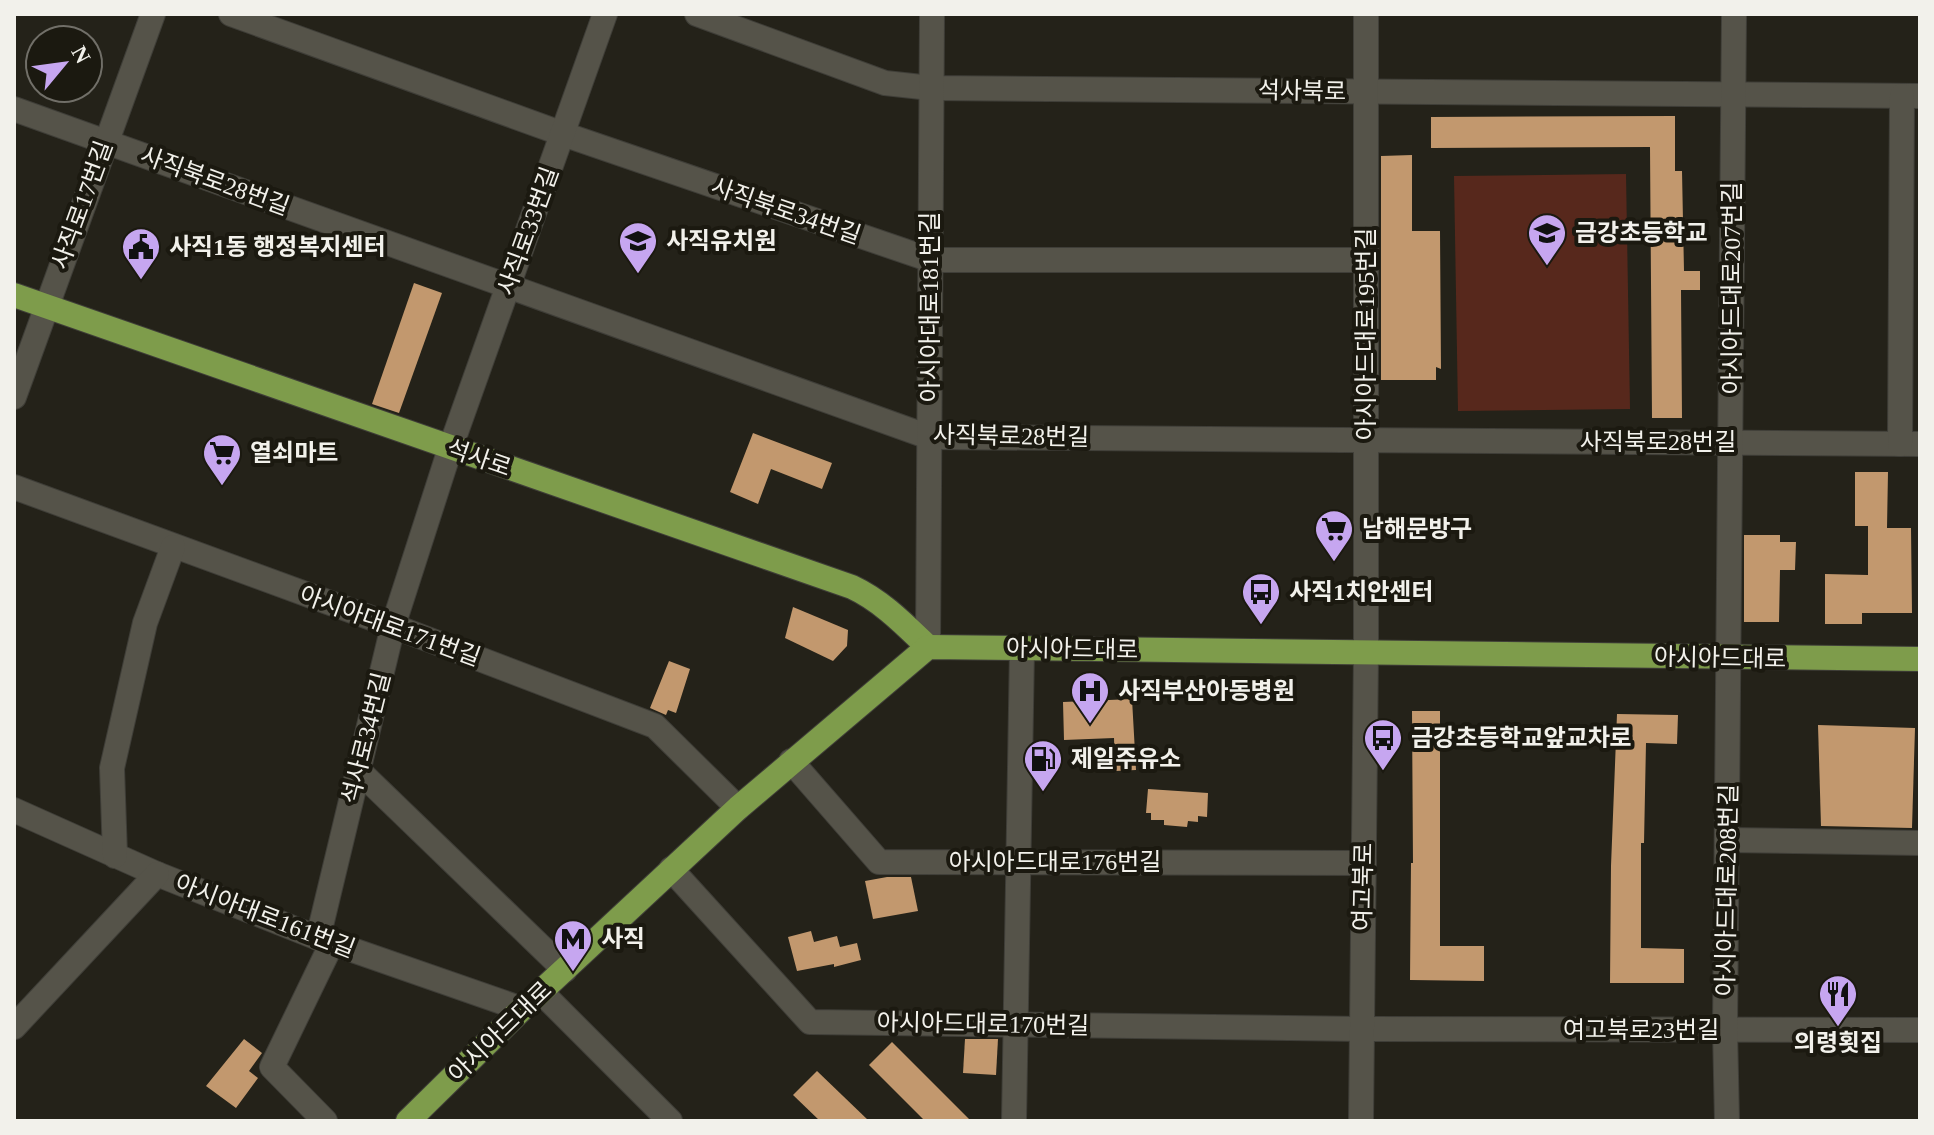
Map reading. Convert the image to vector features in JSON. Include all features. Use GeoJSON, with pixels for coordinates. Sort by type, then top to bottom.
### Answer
{"type":"FeatureCollection","features":[{"type":"Feature","properties":{"kind":"main road","name":"석사로"},"geometry":{"type":"LineString","coordinates":[[14,295],[852,587],[891,612],[928,647]]}},
{"type":"Feature","properties":{"kind":"main road","name":"아시아드대로"},"geometry":{"type":"LineString","coordinates":[[408,1121],[671,869],[791,761],[928,647],[1920,659]]}},
{"type":"Feature","properties":{"kind":"street","name":"사직로17번길"},"geometry":{"type":"LineString","coordinates":[[14,397],[153,14]]}},
{"type":"Feature","properties":{"kind":"street","name":"사직북로34번길"},"geometry":{"type":"LineString","coordinates":[[231,14],[563,134],[931,260],[1366,260]]}},
{"type":"Feature","properties":{"kind":"street","name":"사직로33번길"},"geometry":{"type":"LineString","coordinates":[[450,449],[605,14]]}},
{"type":"Feature","properties":{"kind":"street","name":"석사북로"},"geometry":{"type":"LineString","coordinates":[[697,14],[885,83],[931,88],[1911,96]]}},
{"type":"Feature","properties":{"kind":"street","name":"아시아대로181번길"},"geometry":{"type":"LineString","coordinates":[[928,647],[932,14]]}},
{"type":"Feature","properties":{"kind":"street","name":"아시아드대로195번길"},"geometry":{"type":"LineString","coordinates":[[1366,14],[1366,653]]}},
{"type":"Feature","properties":{"kind":"street","name":"아시아드대로207번길"},"geometry":{"type":"LineString","coordinates":[[1729,658],[1734,14]]}},
{"type":"Feature","properties":{"kind":"street"},"geometry":{"type":"LineString","coordinates":[[1910,444],[1911,96]]}},
{"type":"Feature","properties":{"kind":"street","name":"사직북로28번길"},"geometry":{"type":"LineString","coordinates":[[14,109],[929,437],[1910,444]]}},
{"type":"Feature","properties":{"kind":"street","name":"석사로34번길"},"geometry":{"type":"LineString","coordinates":[[325,1121],[272,1067],[325,940],[358,770],[393,626],[450,449]]}},
{"type":"Feature","properties":{"kind":"street","name":"아시아대로171번길"},"geometry":{"type":"LineString","coordinates":[[14,487],[655,726],[738,808]]}},
{"type":"Feature","properties":{"kind":"street"},"geometry":{"type":"LineString","coordinates":[[115,856],[112,768],[145,623],[173,547]]}},
{"type":"Feature","properties":{"kind":"street"},"geometry":{"type":"LineString","coordinates":[[1014,1121],[1022,649]]}},
{"type":"Feature","properties":{"kind":"street","name":"여고북로"},"geometry":{"type":"LineString","coordinates":[[1361,1121],[1366,653]]}},
{"type":"Feature","properties":{"kind":"street","name":"아시아드대로208번길"},"geometry":{"type":"LineString","coordinates":[[1727,1121],[1729,658]]}},
{"type":"Feature","properties":{"kind":"street","name":"아시아드대로176번길"},"geometry":{"type":"LineString","coordinates":[[791,761],[879,862],[1364,863]]}},
{"type":"Feature","properties":{"kind":"street"},"geometry":{"type":"LineString","coordinates":[[358,770],[565,970]]}},
{"type":"Feature","properties":{"kind":"street","name":"아시아대로161번길"},"geometry":{"type":"LineString","coordinates":[[14,810],[157,874],[325,940],[522,1009]]}},
{"type":"Feature","properties":{"kind":"street"},"geometry":{"type":"LineString","coordinates":[[1727,840],[1920,843]]}},
{"type":"Feature","properties":{"kind":"street","name":"아시아드대로170번길"},"geometry":{"type":"LineString","coordinates":[[671,869],[810,1022],[1362,1029]]}},
{"type":"Feature","properties":{"kind":"street"},"geometry":{"type":"LineString","coordinates":[[14,1027],[157,874]]}},
{"type":"Feature","properties":{"kind":"street"},"geometry":{"type":"LineString","coordinates":[[541,992],[670,1121]]}},
{"type":"Feature","properties":{"kind":"street","name":"여고북로23번길"},"geometry":{"type":"LineString","coordinates":[[1362,1029],[1920,1030]]}},
{"type":"Feature","properties":{"kind":"shaded area"},"geometry":{"type":"Polygon","coordinates":[[[1626,174],[1630,409],[1458,411],[1454,176],[1626,174]]]}},
{"type":"Feature","properties":{"kind":"building"},"geometry":{"type":"Polygon","coordinates":[[[1675,116],[1675,171],[1682,171],[1684,271],[1700,271],[1700,290],[1681,290],[1682,418],[1652,418],[1650,147],[1431,148],[1431,117],[1675,116]]]}},
{"type":"Feature","properties":{"kind":"building"},"geometry":{"type":"Polygon","coordinates":[[[1412,155],[1412,231],[1440,231],[1441,369],[1436,367],[1436,380],[1381,380],[1381,156],[1412,155]]]}},
{"type":"Feature","properties":{"kind":"building"},"geometry":{"type":"Polygon","coordinates":[[[414,283],[442,293],[399,413],[372,404],[414,283]]]}},
{"type":"Feature","properties":{"kind":"building"},"geometry":{"type":"Polygon","coordinates":[[[753,433],[832,463],[822,489],[771,469],[758,504],[730,492],[753,433]]]}},
{"type":"Feature","properties":{"kind":"building"},"geometry":{"type":"Polygon","coordinates":[[[1855,472],[1888,472],[1887,528],[1911,528],[1912,613],[1862,613],[1862,624],[1825,624],[1825,574],[1868,575],[1868,526],[1855,526],[1855,472]]]}},
{"type":"Feature","properties":{"kind":"building"},"geometry":{"type":"Polygon","coordinates":[[[1744,535],[1780,535],[1780,542],[1796,542],[1795,570],[1780,570],[1779,622],[1744,622],[1744,535]]]}},
{"type":"Feature","properties":{"kind":"building"},"geometry":{"type":"Polygon","coordinates":[[[793,607],[848,630],[847,646],[833,661],[785,638],[793,607]]]}},
{"type":"Feature","properties":{"kind":"building"},"geometry":{"type":"Polygon","coordinates":[[[669,661],[690,669],[676,713],[668,710],[666,715],[650,708],[669,661]]]}},
{"type":"Feature","properties":{"kind":"building"},"geometry":{"type":"Polygon","coordinates":[[[1132,699],[1136,770],[1115,771],[1114,738],[1064,740],[1063,702],[1132,699]]]}},
{"type":"Feature","properties":{"kind":"building"},"geometry":{"type":"Polygon","coordinates":[[[1412,711],[1440,711],[1440,946],[1484,946],[1484,981],[1410,980],[1412,711]]]}},
{"type":"Feature","properties":{"kind":"building"},"geometry":{"type":"Polygon","coordinates":[[[1617,714],[1678,715],[1677,744],[1646,743],[1644,843],[1641,843],[1641,948],[1684,949],[1684,983],[1610,983],[1617,714]]]}},
{"type":"Feature","properties":{"kind":"building"},"geometry":{"type":"Polygon","coordinates":[[[1818,725],[1915,728],[1912,828],[1821,826],[1818,725]]]}},
{"type":"Feature","properties":{"kind":"building"},"geometry":{"type":"Polygon","coordinates":[[[1148,789],[1208,793],[1207,817],[1198,816],[1198,822],[1188,821],[1187,827],[1164,825],[1164,820],[1151,820],[1151,813],[1146,813],[1148,789]]]}},
{"type":"Feature","properties":{"kind":"building"},"geometry":{"type":"Polygon","coordinates":[[[911,877],[918,911],[873,919],[865,881],[911,877]]]}},
{"type":"Feature","properties":{"kind":"building"},"geometry":{"type":"Polygon","coordinates":[[[811,931],[814,942],[837,936],[840,947],[857,943],[861,960],[797,971],[788,937],[811,931]]]}},
{"type":"Feature","properties":{"kind":"building"},"geometry":{"type":"Polygon","coordinates":[[[244,1039],[262,1053],[249,1071],[258,1078],[236,1108],[206,1086],[244,1039]]]}},
{"type":"Feature","properties":{"kind":"building"},"geometry":{"type":"Polygon","coordinates":[[[965,1039],[998,1039],[996,1075],[963,1073],[965,1039]]]}},
{"type":"Feature","properties":{"kind":"building"},"geometry":{"type":"Polygon","coordinates":[[[892,1042],[971,1121],[925,1121],[869,1065],[892,1042]]]}},
{"type":"Feature","properties":{"kind":"building"},"geometry":{"type":"Polygon","coordinates":[[[817,1071],[869,1121],[820,1121],[793,1095],[817,1071]]]}},
{"type":"Feature","properties":{"kind":"place","name":"금강초등학교"},"geometry":{"type":"Point","coordinates":[1547,267]}},
{"type":"Feature","properties":{"kind":"place","name":"사직유치원"},"geometry":{"type":"Point","coordinates":[638,275]}},
{"type":"Feature","properties":{"kind":"place","name":"사직1동 행정복지센터"},"geometry":{"type":"Point","coordinates":[141,281]}},
{"type":"Feature","properties":{"kind":"place","name":"열쇠마트"},"geometry":{"type":"Point","coordinates":[222,487]}},
{"type":"Feature","properties":{"kind":"place","name":"남해문방구"},"geometry":{"type":"Point","coordinates":[1334,563]}},
{"type":"Feature","properties":{"kind":"place","name":"사직1치안센터"},"geometry":{"type":"Point","coordinates":[1261,626]}},
{"type":"Feature","properties":{"kind":"place","name":"사직부산아동병원"},"geometry":{"type":"Point","coordinates":[1090,725]}},
{"type":"Feature","properties":{"kind":"place","name":"금강초등학교앞교차로"},"geometry":{"type":"Point","coordinates":[1383,772]}},
{"type":"Feature","properties":{"kind":"place","name":"제일주유소"},"geometry":{"type":"Point","coordinates":[1043,793]}},
{"type":"Feature","properties":{"kind":"place","name":"사직"},"geometry":{"type":"Point","coordinates":[573,973]}},
{"type":"Feature","properties":{"kind":"place","name":"의령횟집"},"geometry":{"type":"Point","coordinates":[1838,1028]}}]}
